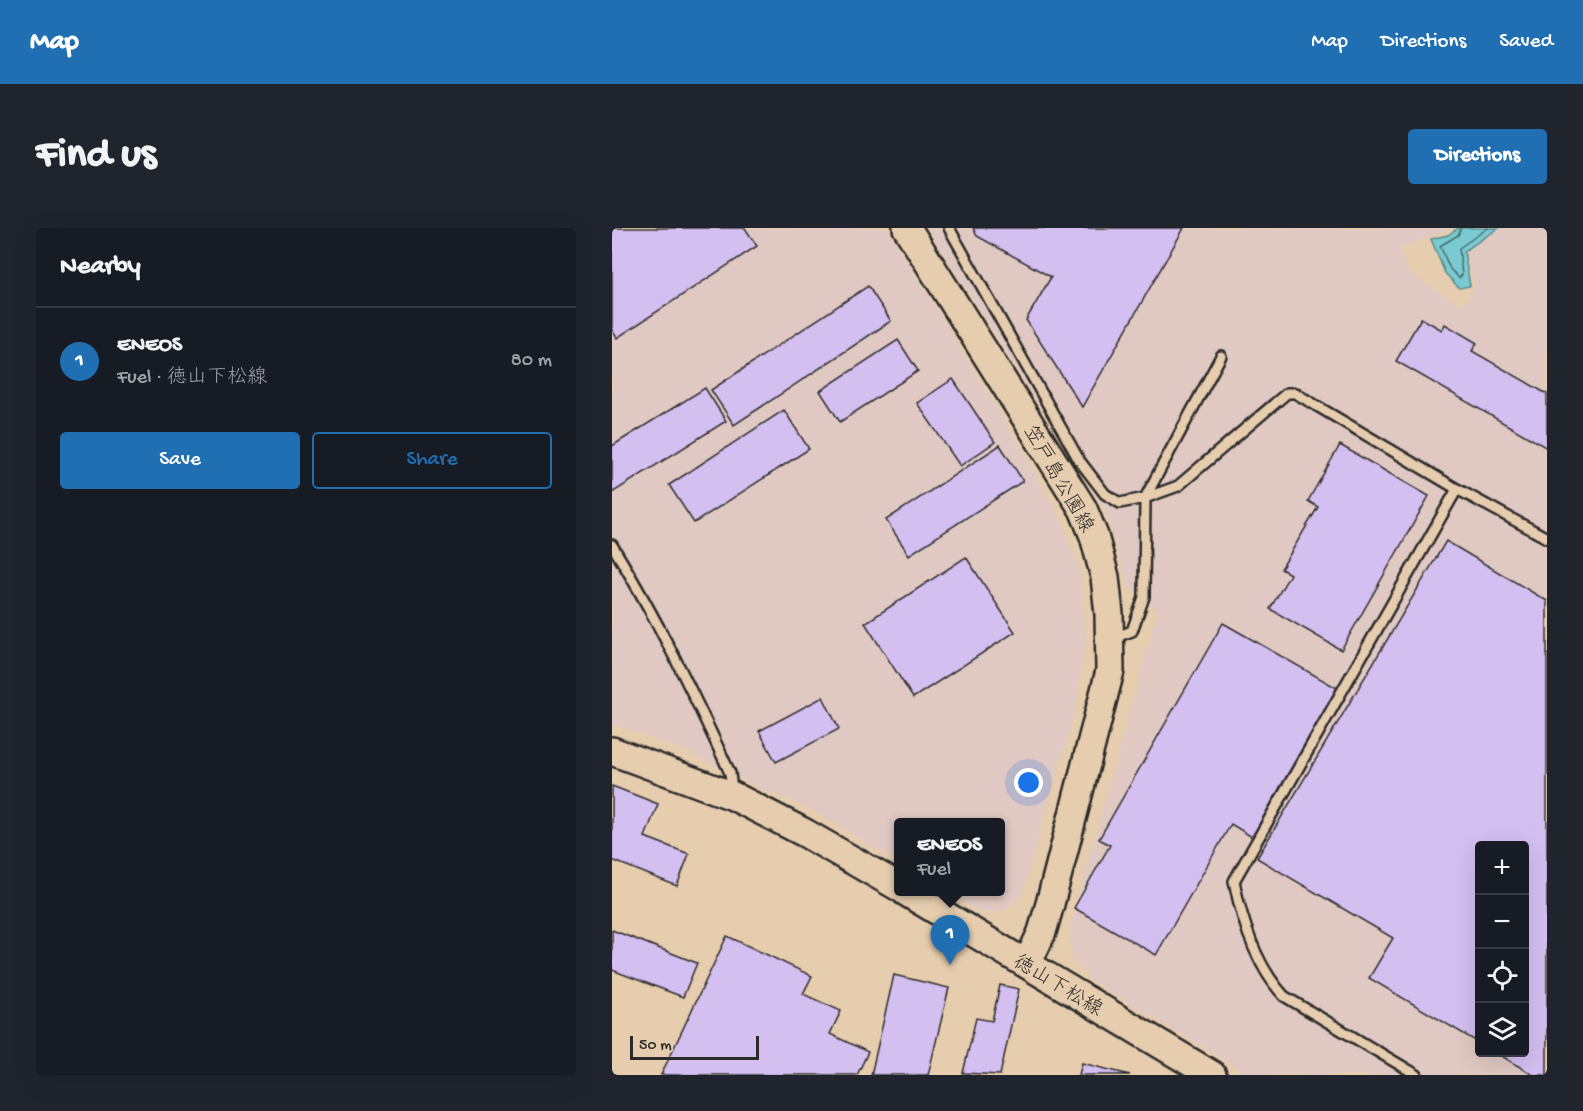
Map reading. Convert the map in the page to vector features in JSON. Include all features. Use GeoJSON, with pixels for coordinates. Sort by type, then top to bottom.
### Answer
{"type":"FeatureCollection","features":[{"type":"Feature","properties":{"kind":"main road","name":"笠戸島公園線"},"geometry":{"type":"LineString","coordinates":[[907,228],[1083,509],[1094,536],[1105,577],[1110,671],[1042,932],[1027,964]]}},
{"type":"Feature","properties":{"kind":"main road"},"geometry":{"type":"LineString","coordinates":[[612,751],[733,796],[805,833],[894,884]]}},
{"type":"Feature","properties":{"kind":"main road","name":"徳山下松線"},"geometry":{"type":"LineString","coordinates":[[914,896],[1212,1075]]}},
{"type":"Feature","properties":{"kind":"lane"},"geometry":{"type":"LineString","coordinates":[[949,228],[1078,460],[1105,494],[1120,503],[1145,498],[1178,486],[1287,393],[1295,393],[1457,489],[1547,538]]}},
{"type":"Feature","properties":{"kind":"lane"},"geometry":{"type":"LineString","coordinates":[[1109,640],[1132,630],[1144,597],[1145,498],[1221,356]]}},
{"type":"Feature","properties":{"kind":"lane"},"geometry":{"type":"LineString","coordinates":[[1417,1075],[1284,996],[1269,980],[1240,910],[1234,881],[1457,489]]}},
{"type":"Feature","properties":{"kind":"lane"},"geometry":{"type":"LineString","coordinates":[[612,545],[643,595],[682,670],[730,773],[733,796]]}},
{"type":"Feature","properties":{"kind":"shaded area"},"geometry":{"type":"Polygon","coordinates":[[[612,228],[887,228],[1021,448],[1061,519],[1080,571],[1086,636],[1077,706],[1022,895],[1002,912],[981,912],[954,896],[1005,896],[1005,818],[894,818],[894,860],[814,811],[746,782],[685,751],[612,724],[612,228]]]}},
{"type":"Feature","properties":{"kind":"shaded area"},"geometry":{"type":"Polygon","coordinates":[[[927,228],[1452,228],[1399,249],[1407,272],[1462,306],[1475,288],[1466,251],[1501,228],[1547,228],[1547,1075],[1249,1075],[1088,979],[1072,957],[1069,928],[1158,611],[1128,586],[1105,510],[927,228]]]}},
{"type":"Feature","properties":{"kind":"water"},"geometry":{"type":"Polygon","coordinates":[[[1458,228],[1499,228],[1464,251],[1470,286],[1459,288],[1445,273],[1431,239],[1448,235],[1458,228]]]}},
{"type":"Feature","properties":{"kind":"building"},"geometry":{"type":"Polygon","coordinates":[[[612,228],[745,228],[757,246],[617,338],[612,330],[612,228]]]}},
{"type":"Feature","properties":{"kind":"building"},"geometry":{"type":"Polygon","coordinates":[[[973,228],[1184,228],[1082,407],[1026,320],[1051,277],[977,236],[973,228]]]}},
{"type":"Feature","properties":{"kind":"building"},"geometry":{"type":"Polygon","coordinates":[[[868,286],[891,321],[734,425],[711,390],[868,286]]]}},
{"type":"Feature","properties":{"kind":"building"},"geometry":{"type":"Polygon","coordinates":[[[1421,318],[1442,330],[1445,324],[1477,343],[1472,351],[1547,394],[1547,448],[1396,361],[1421,318]]]}},
{"type":"Feature","properties":{"kind":"building"},"geometry":{"type":"Polygon","coordinates":[[[898,340],[918,371],[840,422],[820,391],[898,340]]]}},
{"type":"Feature","properties":{"kind":"building"},"geometry":{"type":"Polygon","coordinates":[[[953,379],[995,442],[960,466],[917,403],[953,379]]]}},
{"type":"Feature","properties":{"kind":"building"},"geometry":{"type":"Polygon","coordinates":[[[705,388],[726,421],[612,493],[612,446],[705,388]]]}},
{"type":"Feature","properties":{"kind":"building"},"geometry":{"type":"Polygon","coordinates":[[[784,410],[809,449],[694,523],[669,485],[784,410]]]}},
{"type":"Feature","properties":{"kind":"building"},"geometry":{"type":"Polygon","coordinates":[[[1000,445],[1023,481],[909,555],[886,520],[1000,445]]]}},
{"type":"Feature","properties":{"kind":"building"},"geometry":{"type":"Polygon","coordinates":[[[1340,445],[1429,496],[1341,650],[1270,609],[1290,574],[1281,569],[1318,507],[1308,501],[1340,445]]]}},
{"type":"Feature","properties":{"kind":"building"},"geometry":{"type":"Polygon","coordinates":[[[1446,541],[1547,601],[1547,1075],[1533,1075],[1503,1057],[1529,1057],[1529,841],[1475,841],[1475,1041],[1369,978],[1393,938],[1257,858],[1446,541]]]}},
{"type":"Feature","properties":{"kind":"building"},"geometry":{"type":"Polygon","coordinates":[[[966,557],[1015,632],[913,698],[865,623],[966,557]]]}},
{"type":"Feature","properties":{"kind":"building"},"geometry":{"type":"Polygon","coordinates":[[[1223,623],[1337,688],[1252,837],[1231,824],[1156,955],[1074,908],[1110,845],[1099,839],[1223,623]]]}},
{"type":"Feature","properties":{"kind":"building"},"geometry":{"type":"Polygon","coordinates":[[[823,697],[839,729],[776,762],[759,731],[823,697]]]}},
{"type":"Feature","properties":{"kind":"building"},"geometry":{"type":"Polygon","coordinates":[[[612,786],[658,804],[645,837],[689,854],[677,886],[612,860],[612,786]]]}},
{"type":"Feature","properties":{"kind":"building"},"geometry":{"type":"Polygon","coordinates":[[[612,930],[697,963],[683,997],[612,970],[612,930]]]}},
{"type":"Feature","properties":{"kind":"building"},"geometry":{"type":"Polygon","coordinates":[[[727,936],[812,976],[803,994],[841,1011],[830,1034],[868,1052],[857,1075],[661,1075],[727,936]]]}},
{"type":"Feature","properties":{"kind":"building"},"geometry":{"type":"Polygon","coordinates":[[[894,975],[949,988],[928,1075],[871,1075],[894,975]]]}},
{"type":"Feature","properties":{"kind":"building"},"geometry":{"type":"Polygon","coordinates":[[[1000,985],[1019,989],[1000,1075],[963,1073],[976,1018],[992,1021],[1000,985]]]}},
{"type":"Feature","properties":{"kind":"building"},"geometry":{"type":"Polygon","coordinates":[[[1082,1063],[1130,1075],[1079,1075],[1082,1063]]]}},
{"type":"Feature","properties":{"kind":"place","name":"ENEOS"},"geometry":{"type":"Point","coordinates":[950,965]}}]}
